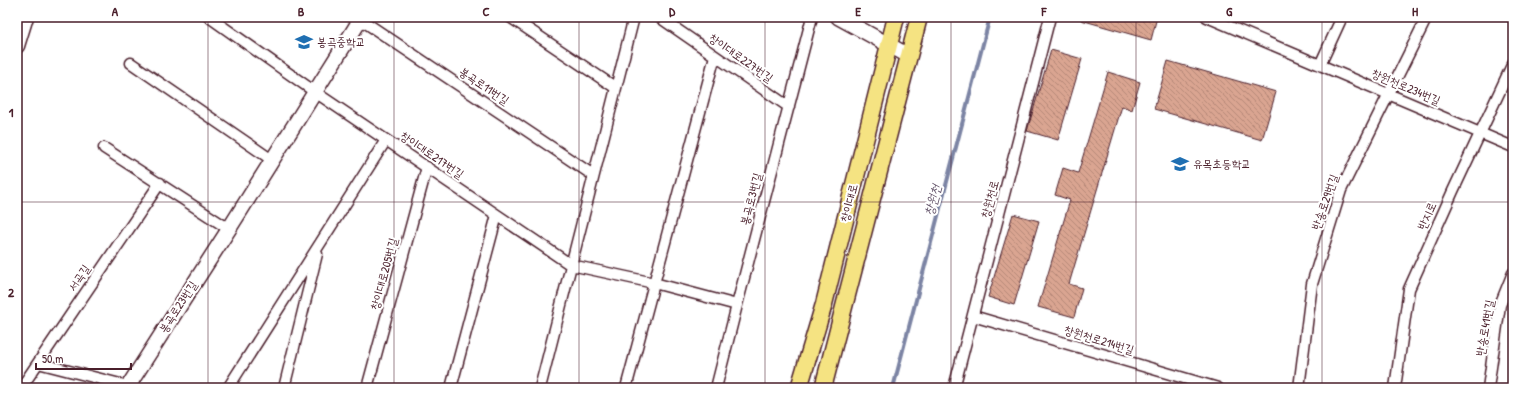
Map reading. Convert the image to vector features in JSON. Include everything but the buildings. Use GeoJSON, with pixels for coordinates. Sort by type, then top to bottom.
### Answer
{"type":"FeatureCollection","features":[{"type":"Feature","properties":{"kind":"main road","name":"창이대로"},"geometry":{"type":"LineString","coordinates":[[799,388],[824,304],[896,17]]}},
{"type":"Feature","properties":{"kind":"main road","name":"창이대로"},"geometry":{"type":"LineString","coordinates":[[823,388],[919,17]]}},
{"type":"Feature","properties":{"kind":"street"},"geometry":{"type":"LineString","coordinates":[[17,46],[26,17]]}},
{"type":"Feature","properties":{"kind":"street","name":"창이대로217번길"},"geometry":{"type":"LineString","coordinates":[[209,17],[315,92],[571,264],[654,282],[737,305]]}},
{"type":"Feature","properties":{"kind":"street"},"geometry":{"type":"LineString","coordinates":[[510,17],[616,88]]}},
{"type":"Feature","properties":{"kind":"street"},"geometry":{"type":"LineString","coordinates":[[540,388],[634,17]]}},
{"type":"Feature","properties":{"kind":"street","name":"창이대로227번길"},"geometry":{"type":"LineString","coordinates":[[659,17],[789,106]]}},
{"type":"Feature","properties":{"kind":"street","name":"봉곡로3번길"},"geometry":{"type":"LineString","coordinates":[[716,388],[812,17]]}},
{"type":"Feature","properties":{"kind":"street"},"geometry":{"type":"LineString","coordinates":[[838,17],[909,56]]}},
{"type":"Feature","properties":{"kind":"street","name":"창원천로"},"geometry":{"type":"LineString","coordinates":[[954,388],[1050,17]]}},
{"type":"Feature","properties":{"kind":"street","name":"창원천로234번길"},"geometry":{"type":"LineString","coordinates":[[1208,17],[1513,147]]}},
{"type":"Feature","properties":{"kind":"street"},"geometry":{"type":"LineString","coordinates":[[1320,65],[1342,17]]}},
{"type":"Feature","properties":{"kind":"street","name":"반송로29번길"},"geometry":{"type":"LineString","coordinates":[[1299,388],[1312,284],[1341,190],[1427,17]]}},
{"type":"Feature","properties":{"kind":"street","name":"봉곡로23번길"},"geometry":{"type":"LineString","coordinates":[[130,387],[361,18]]}},
{"type":"Feature","properties":{"kind":"street","name":"봉곡로11번길"},"geometry":{"type":"LineString","coordinates":[[361,18],[593,175]]}},
{"type":"Feature","properties":{"kind":"street"},"geometry":{"type":"LineString","coordinates":[[626,388],[715,56]]}},
{"type":"Feature","properties":{"kind":"street"},"geometry":{"type":"LineString","coordinates":[[131,63],[272,160]]}},
{"type":"Feature","properties":{"kind":"street","name":"반지로"},"geometry":{"type":"LineString","coordinates":[[1395,388],[1409,289],[1513,63]]}},
{"type":"Feature","properties":{"kind":"street"},"geometry":{"type":"LineString","coordinates":[[228,388],[386,140]]}},
{"type":"Feature","properties":{"kind":"street"},"geometry":{"type":"LineString","coordinates":[[104,148],[229,229]]}},
{"type":"Feature","properties":{"kind":"street","name":"창이대로205번길"},"geometry":{"type":"LineString","coordinates":[[367,388],[427,167]]}},
{"type":"Feature","properties":{"kind":"street","name":"서곡길"},"geometry":{"type":"LineString","coordinates":[[21,388],[160,183]]}},
{"type":"Feature","properties":{"kind":"street"},"geometry":{"type":"LineString","coordinates":[[451,388],[497,215]]}},
{"type":"Feature","properties":{"kind":"street"},"geometry":{"type":"LineString","coordinates":[[284,388],[319,245]]}},
{"type":"Feature","properties":{"kind":"street","name":"반송로41번길"},"geometry":{"type":"LineString","coordinates":[[1488,388],[1500,305],[1513,274]]}},
{"type":"Feature","properties":{"kind":"street","name":"창원천로214번길"},"geometry":{"type":"LineString","coordinates":[[973,316],[1201,386],[1218,388]]}},
{"type":"Feature","properties":{"kind":"street"},"geometry":{"type":"LineString","coordinates":[[38,363],[130,387]]}},
{"type":"Feature","properties":{"kind":"waterway","name":"창원천"},"geometry":{"type":"LineString","coordinates":[[893,388],[990,17]]}},
{"type":"Feature","properties":{"kind":"place","name":"봉곡중학교"},"geometry":{"type":"Point","coordinates":[304,42]}},
{"type":"Feature","properties":{"kind":"place","name":"유목초등학교"},"geometry":{"type":"Point","coordinates":[1180,164]}}]}
